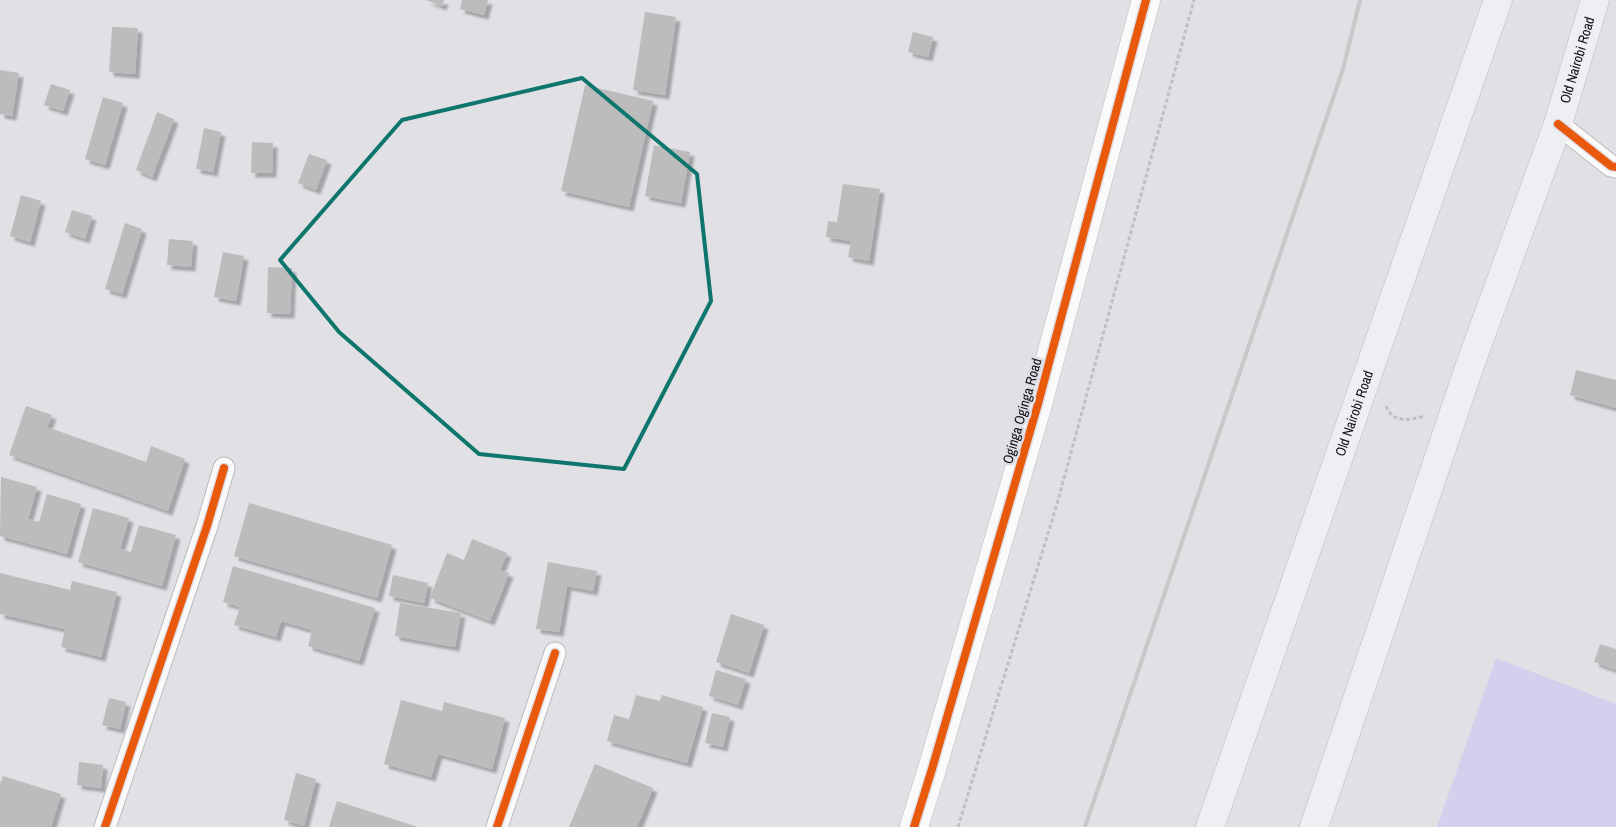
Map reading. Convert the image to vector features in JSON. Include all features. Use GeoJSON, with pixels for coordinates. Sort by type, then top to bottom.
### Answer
{"type":"FeatureCollection","features":[{"type":"Feature","properties":{"kind":"highway","name":"Old Nairobi Road"},"geometry":{"type":"LineString","coordinates":[[1210,827],[1498,0]]}},
{"type":"Feature","properties":{"kind":"highway","name":"Old Nairobi Road"},"geometry":{"type":"LineString","coordinates":[[1314,827],[1470,365],[1558,124],[1595,0]]}},
{"type":"Feature","properties":{"kind":"street","name":"Oginga Oginga Road"},"geometry":{"type":"LineString","coordinates":[[914,827],[1038,404],[1146,0]]}},
{"type":"Feature","properties":{"kind":"street"},"geometry":{"type":"LineString","coordinates":[[1558,124],[1611,166],[1616,167]]}},
{"type":"Feature","properties":{"kind":"street"},"geometry":{"type":"LineString","coordinates":[[105,827],[207,526],[224,468]]}},
{"type":"Feature","properties":{"kind":"street"},"geometry":{"type":"LineString","coordinates":[[498,827],[555,654]]}},
{"type":"Feature","properties":{"kind":"path"},"geometry":{"type":"LineString","coordinates":[[958,827],[1057,504],[1194,0]]}},
{"type":"Feature","properties":{"kind":"path"},"geometry":{"type":"LineString","coordinates":[[1385,404],[1388,411],[1397,418],[1408,421],[1426,416]]}},
{"type":"Feature","properties":{"kind":"highlighted area"},"geometry":{"type":"Polygon","coordinates":[[[582,78],[697,174],[711,301],[624,469],[479,454],[339,332],[280,260],[402,120],[582,78]]]}},
{"type":"Feature","properties":{"kind":"shaded area"},"geometry":{"type":"Polygon","coordinates":[[[1496,658],[1616,704],[1616,827],[1437,827],[1496,658]]]}},
{"type":"Feature","properties":{"kind":"building"},"geometry":{"type":"Polygon","coordinates":[[[426,0],[444,0],[442,6],[426,0]]]}},
{"type":"Feature","properties":{"kind":"building"},"geometry":{"type":"Polygon","coordinates":[[[462,0],[488,0],[484,15],[460,9],[462,0]]]}},
{"type":"Feature","properties":{"kind":"building"},"geometry":{"type":"Polygon","coordinates":[[[645,12],[676,17],[665,95],[633,90],[645,12]]]}},
{"type":"Feature","properties":{"kind":"building"},"geometry":{"type":"Polygon","coordinates":[[[112,27],[138,28],[135,74],[109,72],[112,27]]]}},
{"type":"Feature","properties":{"kind":"building"},"geometry":{"type":"Polygon","coordinates":[[[913,32],[933,37],[928,57],[908,52],[913,32]]]}},
{"type":"Feature","properties":{"kind":"building"},"geometry":{"type":"Polygon","coordinates":[[[0,70],[19,73],[12,116],[0,114],[0,70]]]}},
{"type":"Feature","properties":{"kind":"building"},"geometry":{"type":"Polygon","coordinates":[[[51,84],[70,90],[63,111],[44,105],[51,84]]]}},
{"type":"Feature","properties":{"kind":"building"},"geometry":{"type":"Polygon","coordinates":[[[585,85],[653,101],[629,207],[561,191],[585,85]]]}},
{"type":"Feature","properties":{"kind":"building"},"geometry":{"type":"Polygon","coordinates":[[[103,97],[123,103],[105,165],[85,159],[103,97]]]}},
{"type":"Feature","properties":{"kind":"building"},"geometry":{"type":"Polygon","coordinates":[[[157,112],[174,119],[152,177],[136,170],[157,112]]]}},
{"type":"Feature","properties":{"kind":"building"},"geometry":{"type":"Polygon","coordinates":[[[204,128],[221,132],[213,172],[196,169],[204,128]]]}},
{"type":"Feature","properties":{"kind":"building"},"geometry":{"type":"Polygon","coordinates":[[[252,142],[273,143],[272,173],[251,173],[252,142]]]}},
{"type":"Feature","properties":{"kind":"building"},"geometry":{"type":"Polygon","coordinates":[[[654,145],[690,152],[681,203],[645,196],[654,145]]]}},
{"type":"Feature","properties":{"kind":"building"},"geometry":{"type":"Polygon","coordinates":[[[309,154],[327,160],[316,190],[298,183],[309,154]]]}},
{"type":"Feature","properties":{"kind":"building"},"geometry":{"type":"Polygon","coordinates":[[[843,184],[880,189],[869,261],[848,257],[851,241],[826,237],[828,221],[837,222],[843,184]]]}},
{"type":"Feature","properties":{"kind":"building"},"geometry":{"type":"Polygon","coordinates":[[[21,195],[41,201],[30,242],[10,236],[21,195]]]}},
{"type":"Feature","properties":{"kind":"building"},"geometry":{"type":"Polygon","coordinates":[[[72,210],[92,216],[85,239],[65,232],[72,210]]]}},
{"type":"Feature","properties":{"kind":"building"},"geometry":{"type":"Polygon","coordinates":[[[125,223],[142,229],[122,294],[105,289],[125,223]]]}},
{"type":"Feature","properties":{"kind":"building"},"geometry":{"type":"Polygon","coordinates":[[[169,239],[193,241],[191,267],[167,265],[169,239]]]}},
{"type":"Feature","properties":{"kind":"building"},"geometry":{"type":"Polygon","coordinates":[[[223,252],[244,256],[236,301],[214,297],[223,252]]]}},
{"type":"Feature","properties":{"kind":"building"},"geometry":{"type":"Polygon","coordinates":[[[268,267],[292,268],[290,314],[267,313],[268,267]]]}},
{"type":"Feature","properties":{"kind":"building"},"geometry":{"type":"Polygon","coordinates":[[[1576,370],[1616,380],[1616,408],[1570,395],[1576,370]]]}},
{"type":"Feature","properties":{"kind":"building"},"geometry":{"type":"Polygon","coordinates":[[[26,406],[52,415],[47,427],[146,462],[151,446],[185,459],[168,511],[9,455],[26,406]]]}},
{"type":"Feature","properties":{"kind":"building"},"geometry":{"type":"Polygon","coordinates":[[[1,477],[37,487],[28,519],[39,522],[47,494],[81,504],[67,554],[0,536],[1,477]]]}},
{"type":"Feature","properties":{"kind":"building"},"geometry":{"type":"Polygon","coordinates":[[[249,503],[392,545],[377,598],[234,556],[249,503]]]}},
{"type":"Feature","properties":{"kind":"building"},"geometry":{"type":"Polygon","coordinates":[[[93,508],[129,518],[120,549],[131,552],[139,525],[176,535],[162,586],[78,562],[93,508]]]}},
{"type":"Feature","properties":{"kind":"building"},"geometry":{"type":"Polygon","coordinates":[[[472,539],[507,553],[500,570],[509,573],[490,621],[430,598],[447,553],[464,560],[472,539]]]}},
{"type":"Feature","properties":{"kind":"building"},"geometry":{"type":"Polygon","coordinates":[[[548,562],[597,571],[593,591],[567,586],[559,632],[536,629],[548,562]]]}},
{"type":"Feature","properties":{"kind":"building"},"geometry":{"type":"Polygon","coordinates":[[[233,566],[375,608],[359,661],[308,646],[312,630],[281,621],[276,637],[234,625],[240,607],[223,602],[233,566]]]}},
{"type":"Feature","properties":{"kind":"building"},"geometry":{"type":"Polygon","coordinates":[[[0,573],[70,590],[72,581],[117,592],[101,657],[61,647],[65,629],[0,614],[0,573]]]}},
{"type":"Feature","properties":{"kind":"building"},"geometry":{"type":"Polygon","coordinates":[[[393,575],[428,583],[424,603],[389,596],[393,575]]]}},
{"type":"Feature","properties":{"kind":"building"},"geometry":{"type":"Polygon","coordinates":[[[400,603],[461,613],[455,647],[395,636],[400,603]]]}},
{"type":"Feature","properties":{"kind":"building"},"geometry":{"type":"Polygon","coordinates":[[[731,614],[764,625],[749,673],[716,662],[731,614]]]}},
{"type":"Feature","properties":{"kind":"building"},"geometry":{"type":"Polygon","coordinates":[[[1600,644],[1616,649],[1616,670],[1594,662],[1600,644]]]}},
{"type":"Feature","properties":{"kind":"building"},"geometry":{"type":"Polygon","coordinates":[[[716,670],[746,679],[738,705],[709,696],[716,670]]]}},
{"type":"Feature","properties":{"kind":"building"},"geometry":{"type":"Polygon","coordinates":[[[636,695],[660,701],[662,695],[703,707],[687,763],[607,741],[614,715],[629,719],[636,695]]]}},
{"type":"Feature","properties":{"kind":"building"},"geometry":{"type":"Polygon","coordinates":[[[109,698],[126,702],[120,729],[102,725],[109,698]]]}},
{"type":"Feature","properties":{"kind":"building"},"geometry":{"type":"Polygon","coordinates":[[[401,700],[442,711],[444,702],[505,718],[492,769],[438,754],[431,777],[384,764],[401,700]]]}},
{"type":"Feature","properties":{"kind":"building"},"geometry":{"type":"Polygon","coordinates":[[[712,713],[730,717],[723,747],[705,743],[712,713]]]}},
{"type":"Feature","properties":{"kind":"building"},"geometry":{"type":"Polygon","coordinates":[[[79,762],[103,765],[101,788],[77,785],[79,762]]]}},
{"type":"Feature","properties":{"kind":"building"},"geometry":{"type":"Polygon","coordinates":[[[595,764],[653,788],[637,827],[569,827],[595,764]]]}},
{"type":"Feature","properties":{"kind":"building"},"geometry":{"type":"Polygon","coordinates":[[[296,773],[316,779],[304,826],[284,820],[296,773]]]}},
{"type":"Feature","properties":{"kind":"building"},"geometry":{"type":"Polygon","coordinates":[[[3,776],[61,794],[51,827],[0,827],[0,784],[3,776]]]}},
{"type":"Feature","properties":{"kind":"building"},"geometry":{"type":"Polygon","coordinates":[[[337,801],[418,827],[329,827],[337,801]]]}},
{"type":"Feature","properties":{"kind":"railway"},"geometry":{"type":"LineString","coordinates":[[1085,827],[1343,69],[1360,0]]}},
{"type":"Feature","properties":{"kind":"cycle path"},"geometry":{"type":"LineString","coordinates":[[914,827],[1038,404],[1146,0]]}},
{"type":"Feature","properties":{"kind":"cycle path"},"geometry":{"type":"LineString","coordinates":[[1558,124],[1611,166],[1616,167]]}},
{"type":"Feature","properties":{"kind":"cycle path"},"geometry":{"type":"LineString","coordinates":[[105,827],[207,526],[224,468]]}},
{"type":"Feature","properties":{"kind":"cycle path"},"geometry":{"type":"LineString","coordinates":[[497,827],[555,653]]}}]}
